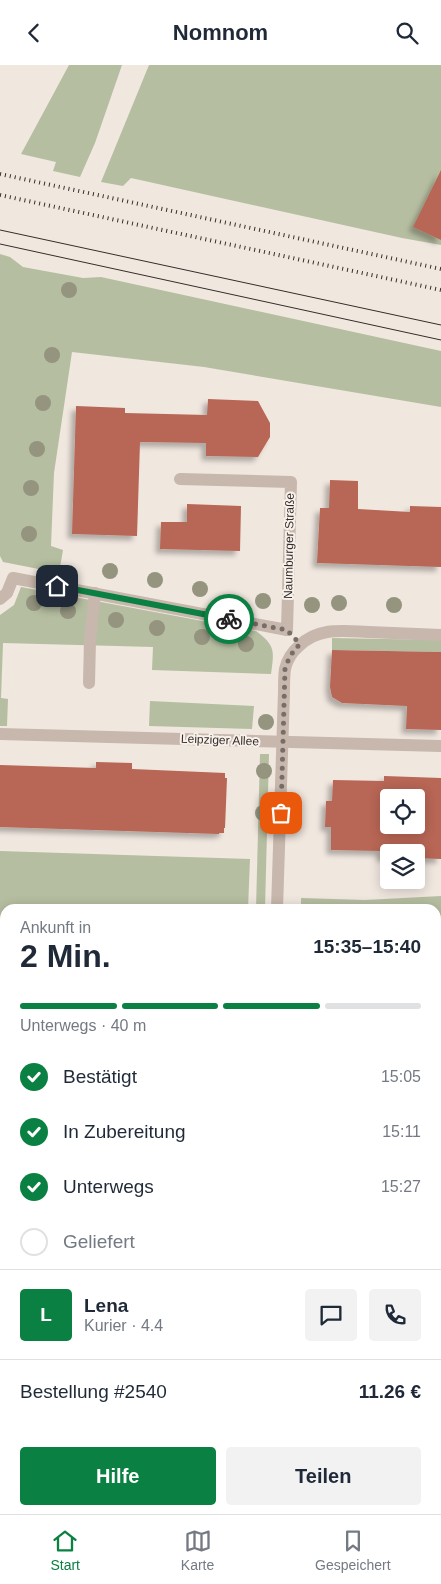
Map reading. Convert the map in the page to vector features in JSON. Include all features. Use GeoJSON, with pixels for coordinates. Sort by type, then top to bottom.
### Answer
{"type":"FeatureCollection","features":[{"type":"Feature","properties":{"kind":"street","name":"Naumburger Straße"},"geometry":{"type":"LineString","coordinates":[[180,479],[291,482],[287,630]]}},
{"type":"Feature","properties":{"kind":"street"},"geometry":{"type":"LineString","coordinates":[[0,599],[7,593],[13,578],[287,630],[300,644]]}},
{"type":"Feature","properties":{"kind":"street"},"geometry":{"type":"LineString","coordinates":[[89,683],[90,641],[95,593]]}},
{"type":"Feature","properties":{"kind":"street"},"geometry":{"type":"LineString","coordinates":[[277,904],[285,669],[288,660],[300,644],[316,634],[328,631],[441,635]]}},
{"type":"Feature","properties":{"kind":"street","name":"Leipziger Allee"},"geometry":{"type":"LineString","coordinates":[[0,734],[441,746]]}},
{"type":"Feature","properties":{"kind":"green space"},"geometry":{"type":"Polygon","coordinates":[[[69,65],[122,65],[95,143],[80,177],[53,171],[56,162],[21,154],[69,65]]]}},
{"type":"Feature","properties":{"kind":"green space"},"geometry":{"type":"Polygon","coordinates":[[[149,65],[441,65],[441,245],[131,178],[123,186],[101,182],[149,65]]]}},
{"type":"Feature","properties":{"kind":"green space"},"geometry":{"type":"Polygon","coordinates":[[[0,254],[10,257],[23,267],[83,278],[101,277],[441,351],[441,407],[204,367],[72,352],[54,473],[51,546],[63,550],[59,573],[3,562],[0,556],[0,254]]]}},
{"type":"Feature","properties":{"kind":"green space"},"geometry":{"type":"Polygon","coordinates":[[[21,587],[256,631],[267,641],[272,649],[271,674],[152,670],[153,647],[3,643],[1,698],[8,699],[7,726],[0,726],[0,615],[14,605],[21,587]]]}},
{"type":"Feature","properties":{"kind":"green space"},"geometry":{"type":"Polygon","coordinates":[[[332,638],[441,640],[441,652],[332,650],[332,638]]]}},
{"type":"Feature","properties":{"kind":"green space"},"geometry":{"type":"Polygon","coordinates":[[[150,701],[254,706],[252,729],[149,726],[150,701]]]}},
{"type":"Feature","properties":{"kind":"green space"},"geometry":{"type":"Polygon","coordinates":[[[260,754],[269,754],[265,904],[256,904],[260,754]]]}},
{"type":"Feature","properties":{"kind":"green space"},"geometry":{"type":"Polygon","coordinates":[[[0,851],[250,859],[248,904],[0,904],[0,851]]]}},
{"type":"Feature","properties":{"kind":"green space"},"geometry":{"type":"Polygon","coordinates":[[[441,896],[441,904],[301,904],[301,898],[365,900],[441,896]]]}},
{"type":"Feature","properties":{"kind":"building"},"geometry":{"type":"Polygon","coordinates":[[[441,170],[441,240],[413,227],[441,170]]]}},
{"type":"Feature","properties":{"kind":"building"},"geometry":{"type":"Polygon","coordinates":[[[208,399],[258,401],[270,423],[270,437],[258,457],[206,456],[206,443],[140,442],[137,536],[72,534],[76,406],[125,408],[125,413],[207,415],[208,399]]]}},
{"type":"Feature","properties":{"kind":"building"},"geometry":{"type":"Polygon","coordinates":[[[330,480],[358,481],[358,509],[410,512],[410,506],[441,507],[441,567],[317,563],[320,508],[329,508],[330,480]]]}},
{"type":"Feature","properties":{"kind":"building"},"geometry":{"type":"Polygon","coordinates":[[[187,504],[241,506],[240,551],[160,549],[161,522],[187,522],[187,504]]]}},
{"type":"Feature","properties":{"kind":"building"},"geometry":{"type":"Polygon","coordinates":[[[332,650],[441,652],[441,730],[406,729],[407,706],[342,703],[332,697],[330,687],[332,650]]]}},
{"type":"Feature","properties":{"kind":"building"},"geometry":{"type":"Polygon","coordinates":[[[96,762],[132,763],[132,769],[225,773],[225,778],[227,778],[224,833],[0,827],[0,765],[96,768],[96,762]]]}},
{"type":"Feature","properties":{"kind":"building"},"geometry":{"type":"Polygon","coordinates":[[[384,776],[441,778],[441,859],[425,858],[425,844],[380,844],[380,851],[331,850],[331,827],[325,827],[326,801],[332,801],[333,780],[384,781],[384,776]]]}},
{"type":"Feature","properties":{"kind":"tram line"},"geometry":{"type":"LineString","coordinates":[[0,230],[441,325]]}},
{"type":"Feature","properties":{"kind":"tram line"},"geometry":{"type":"LineString","coordinates":[[0,244],[441,340]]}},
{"type":"Feature","properties":{"kind":"railway"},"geometry":{"type":"LineString","coordinates":[[0,174],[441,269]]}},
{"type":"Feature","properties":{"kind":"railway"},"geometry":{"type":"LineString","coordinates":[[0,195],[441,290]]}},
{"type":"Feature","properties":{"kind":"way so far"},"geometry":{"type":"LineString","coordinates":[[229,619],[287,630],[300,644],[288,660],[285,669],[281,813]]}},
{"type":"Feature","properties":{"kind":"route"},"geometry":{"type":"LineString","coordinates":[[57,586],[229,619]]}}]}
